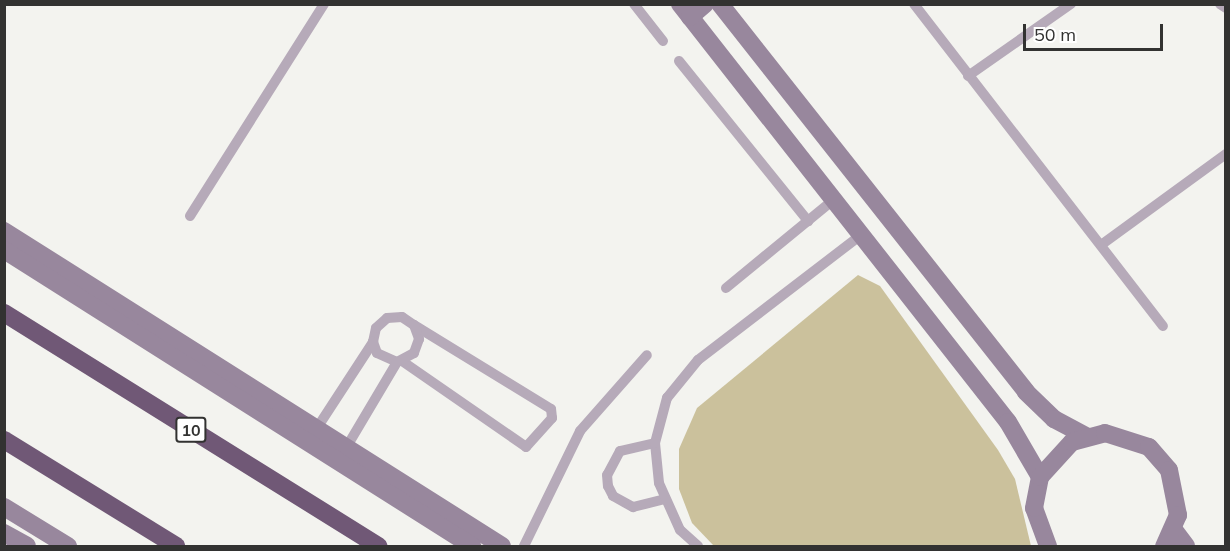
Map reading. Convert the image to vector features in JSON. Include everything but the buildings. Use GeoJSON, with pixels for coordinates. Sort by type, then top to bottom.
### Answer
{"type":"FeatureCollection","features":[{"type":"Feature","properties":{"kind":"highway","name":"10"},"geometry":{"type":"LineString","coordinates":[[4,314],[378,546]]}},
{"type":"Feature","properties":{"kind":"highway"},"geometry":{"type":"LineString","coordinates":[[4,440],[176,546]]}},
{"type":"Feature","properties":{"kind":"street"},"geometry":{"type":"LineString","coordinates":[[705,4],[685,10],[1008,422],[1040,477]]}},
{"type":"Feature","properties":{"kind":"street"},"geometry":{"type":"LineString","coordinates":[[720,4],[1026,392],[1054,418],[1086,436]]}},
{"type":"Feature","properties":{"kind":"street"},"geometry":{"type":"LineString","coordinates":[[4,231],[285,417],[472,546]]}},
{"type":"Feature","properties":{"kind":"street"},"geometry":{"type":"LineString","coordinates":[[4,250],[285,417],[317,428],[502,546]]}},
{"type":"Feature","properties":{"kind":"street"},"geometry":{"type":"LineString","coordinates":[[1048,546],[1034,508],[1040,477],[1058,451],[1086,436],[1121,434],[1160,458],[1178,499],[1174,530],[1164,546]]}},
{"type":"Feature","properties":{"kind":"street"},"geometry":{"type":"LineString","coordinates":[[4,507],[68,546]]}},
{"type":"Feature","properties":{"kind":"street"},"geometry":{"type":"LineString","coordinates":[[1174,530],[1186,546]]}},
{"type":"Feature","properties":{"kind":"street"},"geometry":{"type":"LineString","coordinates":[[4,532],[27,546]]}},
{"type":"Feature","properties":{"kind":"lane"},"geometry":{"type":"LineString","coordinates":[[190,216],[324,4]]}},
{"type":"Feature","properties":{"kind":"lane"},"geometry":{"type":"LineString","coordinates":[[634,4],[663,41]]}},
{"type":"Feature","properties":{"kind":"lane"},"geometry":{"type":"LineString","coordinates":[[914,4],[1163,326]]}},
{"type":"Feature","properties":{"kind":"lane"},"geometry":{"type":"LineString","coordinates":[[968,76],[1071,4]]}},
{"type":"Feature","properties":{"kind":"lane"},"geometry":{"type":"LineString","coordinates":[[1220,4],[1226,8]]}},
{"type":"Feature","properties":{"kind":"lane"},"geometry":{"type":"LineString","coordinates":[[679,61],[808,221]]}},
{"type":"Feature","properties":{"kind":"lane"},"geometry":{"type":"LineString","coordinates":[[1101,245],[1226,154]]}},
{"type":"Feature","properties":{"kind":"lane"},"geometry":{"type":"LineString","coordinates":[[726,288],[832,200]]}},
{"type":"Feature","properties":{"kind":"lane"},"geometry":{"type":"LineString","coordinates":[[698,546],[680,530],[664,499],[655,443],[660,415],[679,378],[755,312],[861,235]]}},
{"type":"Feature","properties":{"kind":"lane"},"geometry":{"type":"LineString","coordinates":[[317,428],[373,342],[376,328],[387,318],[402,317],[551,409],[552,418],[526,447],[400,362],[377,353],[373,342]]}},
{"type":"Feature","properties":{"kind":"lane"},"geometry":{"type":"LineString","coordinates":[[346,448],[400,362],[414,353],[419,339],[414,325]]}},
{"type":"Feature","properties":{"kind":"lane"},"geometry":{"type":"LineString","coordinates":[[524,546],[580,431],[647,355]]}},
{"type":"Feature","properties":{"kind":"lane"},"geometry":{"type":"LineString","coordinates":[[655,443],[620,451],[607,475],[608,486],[613,496],[633,507],[664,499]]}},
{"type":"Feature","properties":{"kind":"shaded area"},"geometry":{"type":"Polygon","coordinates":[[[858,275],[880,286],[998,450],[1015,479],[1031,546],[714,546],[692,523],[679,489],[679,449],[697,408],[858,275]]]}}]}
